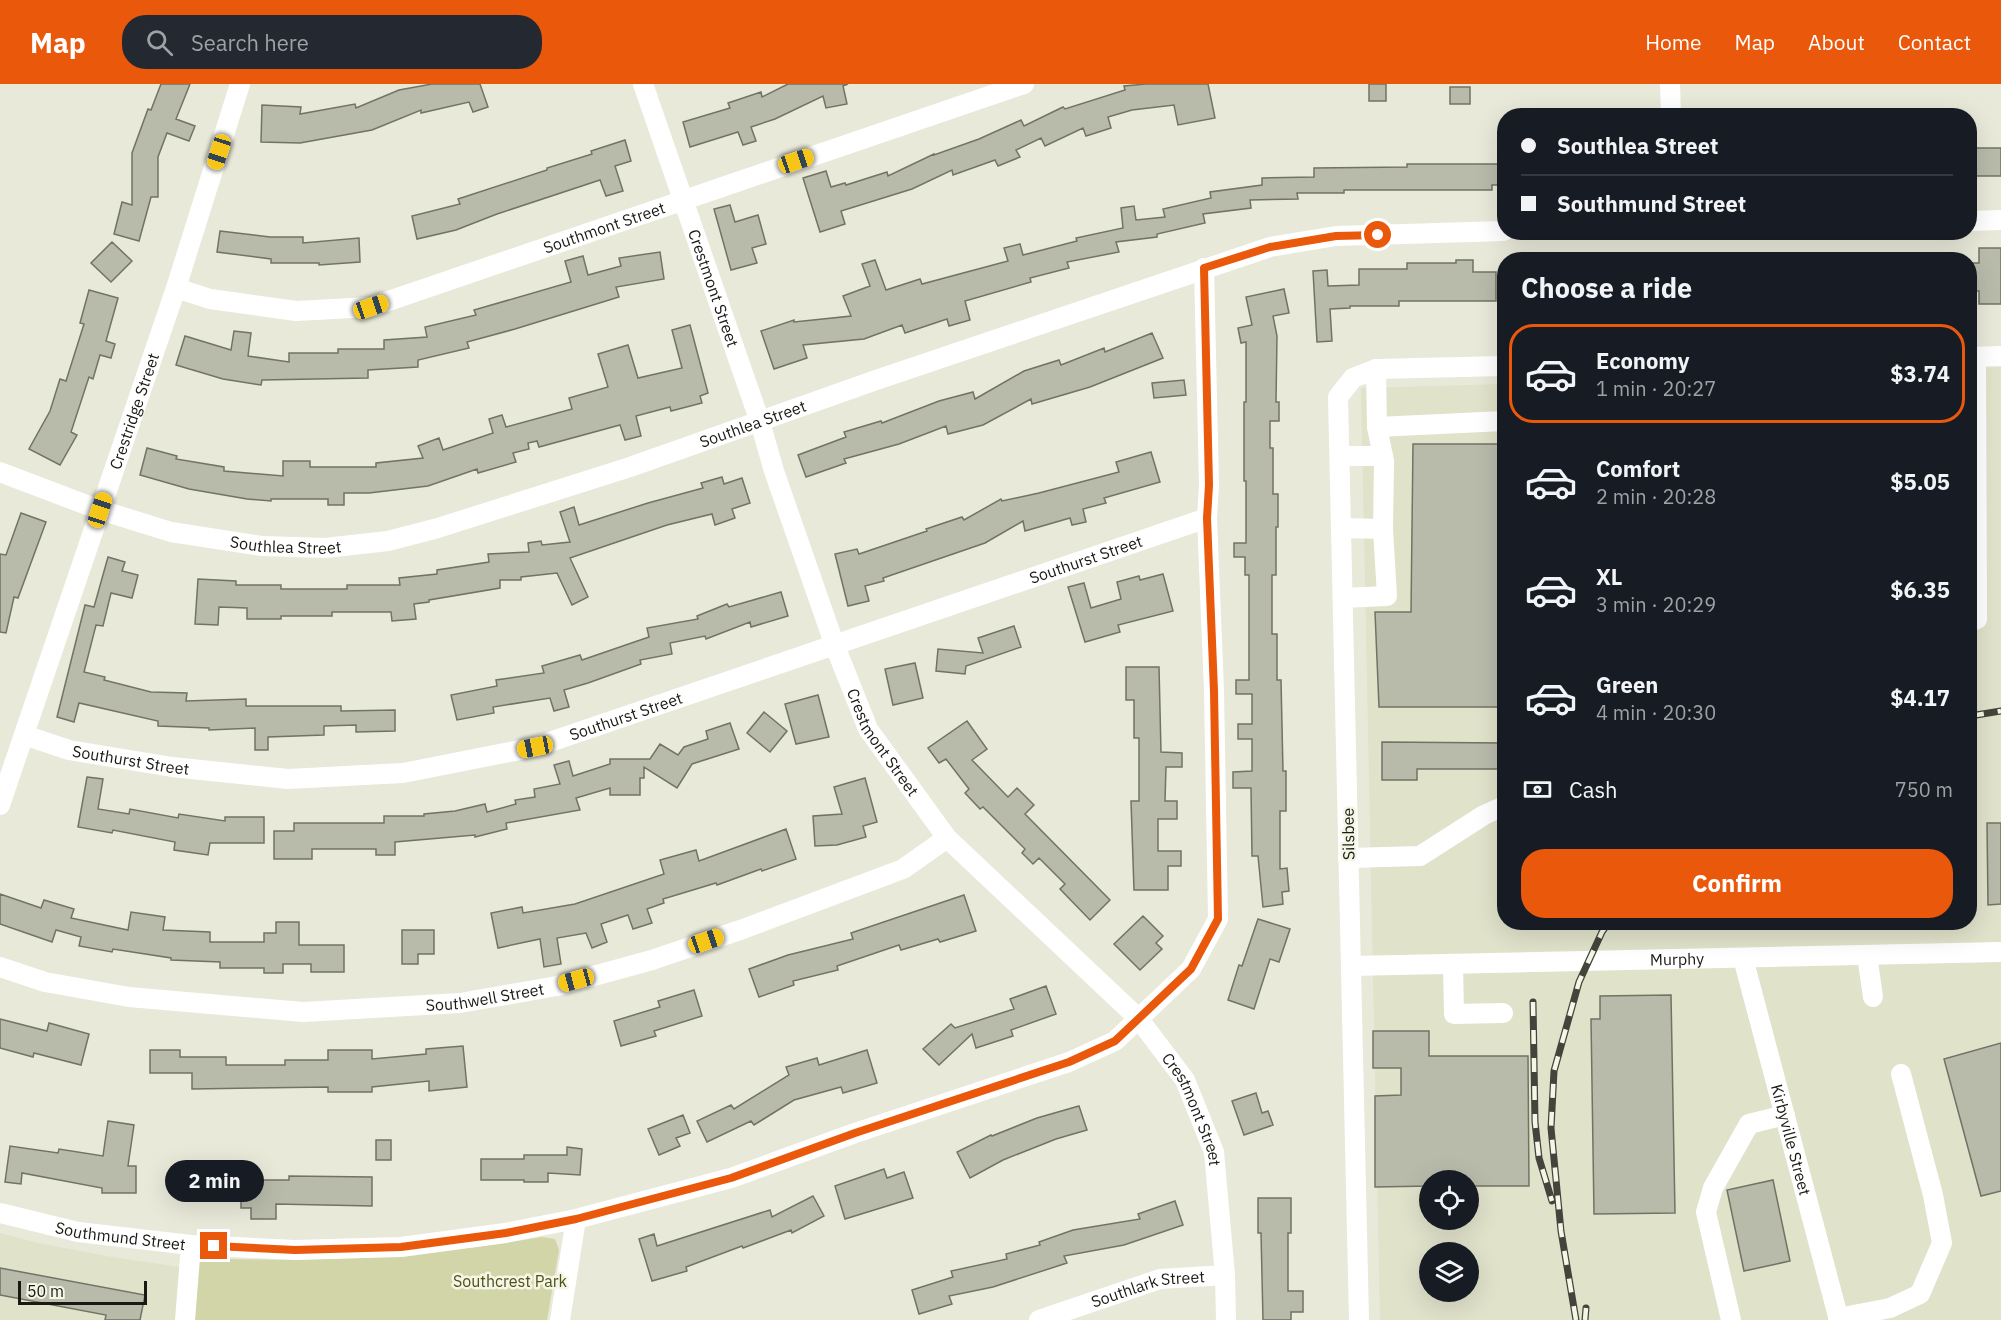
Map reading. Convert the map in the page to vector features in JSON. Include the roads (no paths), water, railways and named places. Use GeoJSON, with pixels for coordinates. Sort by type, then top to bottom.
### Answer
{"type":"FeatureCollection","features":[{"type":"Feature","properties":{"kind":"street","name":"Crestridge Street"},"geometry":{"type":"LineString","coordinates":[[0,805],[176,288],[240,84]]}},
{"type":"Feature","properties":{"kind":"street","name":"Crestmont Street"},"geometry":{"type":"LineString","coordinates":[[643,84],[760,422],[774,471],[835,645],[868,729],[947,838],[1138,1018],[1185,1080],[1214,1152],[1225,1275],[1226,1320]]}},
{"type":"Feature","properties":{"kind":"street","name":"Southmont Street"},"geometry":{"type":"LineString","coordinates":[[176,288],[210,299],[296,311],[371,307],[1024,84]]}},
{"type":"Feature","properties":{"kind":"street"},"geometry":{"type":"LineString","coordinates":[[1670,84],[1671,108]]}},
{"type":"Feature","properties":{"kind":"street"},"geometry":{"type":"LineString","coordinates":[[1977,221],[2001,220]]}},
{"type":"Feature","properties":{"kind":"street","name":"Southlea Street"},"geometry":{"type":"LineString","coordinates":[[0,472],[100,510],[171,532],[262,546],[325,548],[388,540],[438,528],[630,467],[879,379],[1270,247],[1336,236],[1497,231]]}},
{"type":"Feature","properties":{"kind":"street","name":"Southmund Street"},"geometry":{"type":"LineString","coordinates":[[0,1213],[78,1232],[191,1245],[295,1250],[401,1247],[506,1233],[576,1219],[731,1178],[855,1133],[1069,1062],[1115,1041],[1191,969],[1218,919],[1214,691],[1207,518],[1209,485],[1204,268]]}},
{"type":"Feature","properties":{"kind":"street"},"geometry":{"type":"LineString","coordinates":[[1977,357],[2001,356]]}},
{"type":"Feature","properties":{"kind":"street"},"geometry":{"type":"LineString","coordinates":[[1343,598],[1387,596],[1383,529],[1383,456],[1377,427],[1376,369],[1497,366]]}},
{"type":"Feature","properties":{"kind":"street","name":"Silsbee"},"geometry":{"type":"LineString","coordinates":[[1359,1320],[1338,397],[1353,378],[1376,369]]}},
{"type":"Feature","properties":{"kind":"street"},"geometry":{"type":"LineString","coordinates":[[1377,427],[1497,422]]}},
{"type":"Feature","properties":{"kind":"street"},"geometry":{"type":"LineString","coordinates":[[1340,456],[1383,456]]}},
{"type":"Feature","properties":{"kind":"street","name":"Southurst Street"},"geometry":{"type":"LineString","coordinates":[[24,735],[69,750],[172,767],[288,779],[403,773],[535,747],[1207,518]]}},
{"type":"Feature","properties":{"kind":"street"},"geometry":{"type":"LineString","coordinates":[[1341,528],[1383,529]]}},
{"type":"Feature","properties":{"kind":"street"},"geometry":{"type":"LineString","coordinates":[[1348,858],[1420,856],[1497,809]]}},
{"type":"Feature","properties":{"kind":"street","name":"Southwell Street"},"geometry":{"type":"LineString","coordinates":[[0,967],[45,982],[129,997],[303,1012],[460,1003],[557,986],[652,960],[723,936],[903,869],[947,838]]}},
{"type":"Feature","properties":{"kind":"street","name":"Murphy"},"geometry":{"type":"LineString","coordinates":[[1352,966],[2001,952]]}},
{"type":"Feature","properties":{"kind":"street"},"geometry":{"type":"LineString","coordinates":[[1867,955],[1873,997]]}},
{"type":"Feature","properties":{"kind":"street","name":"Kirbyville Street"},"geometry":{"type":"LineString","coordinates":[[1743,958],[1839,1319]]}},
{"type":"Feature","properties":{"kind":"street"},"geometry":{"type":"LineString","coordinates":[[1453,964],[1454,1014],[1503,1013]]}},
{"type":"Feature","properties":{"kind":"street"},"geometry":{"type":"LineString","coordinates":[[1839,1319],[1890,1308],[1920,1294],[1942,1243],[1933,1195],[1901,1074]]}},
{"type":"Feature","properties":{"kind":"street"},"geometry":{"type":"LineString","coordinates":[[1731,1320],[1706,1212],[1713,1188],[1749,1124],[1785,1114]]}},
{"type":"Feature","properties":{"kind":"street"},"geometry":{"type":"LineString","coordinates":[[560,1320],[576,1219]]}},
{"type":"Feature","properties":{"kind":"street"},"geometry":{"type":"LineString","coordinates":[[185,1320],[191,1245]]}},
{"type":"Feature","properties":{"kind":"street","name":"Southlark Street"},"geometry":{"type":"LineString","coordinates":[[1039,1320],[1160,1279],[1225,1275]]}},
{"type":"Feature","properties":{"kind":"railway"},"geometry":{"type":"LineString","coordinates":[[1977,715],[2001,711]]}},
{"type":"Feature","properties":{"kind":"railway"},"geometry":{"type":"LineString","coordinates":[[1576,1320],[1561,1231],[1551,1128],[1554,1071],[1579,982],[1603,930]]}},
{"type":"Feature","properties":{"kind":"railway"},"geometry":{"type":"LineString","coordinates":[[1533,1002],[1535,1122],[1539,1158],[1552,1201]]}},
{"type":"Feature","properties":{"kind":"railway"},"geometry":{"type":"LineString","coordinates":[[1585,1320],[1586,1308]]}},
{"type":"Feature","properties":{"kind":"park label","name":"Southcrest Park"},"geometry":{"type":"Point","coordinates":[510,1281]}}]}
